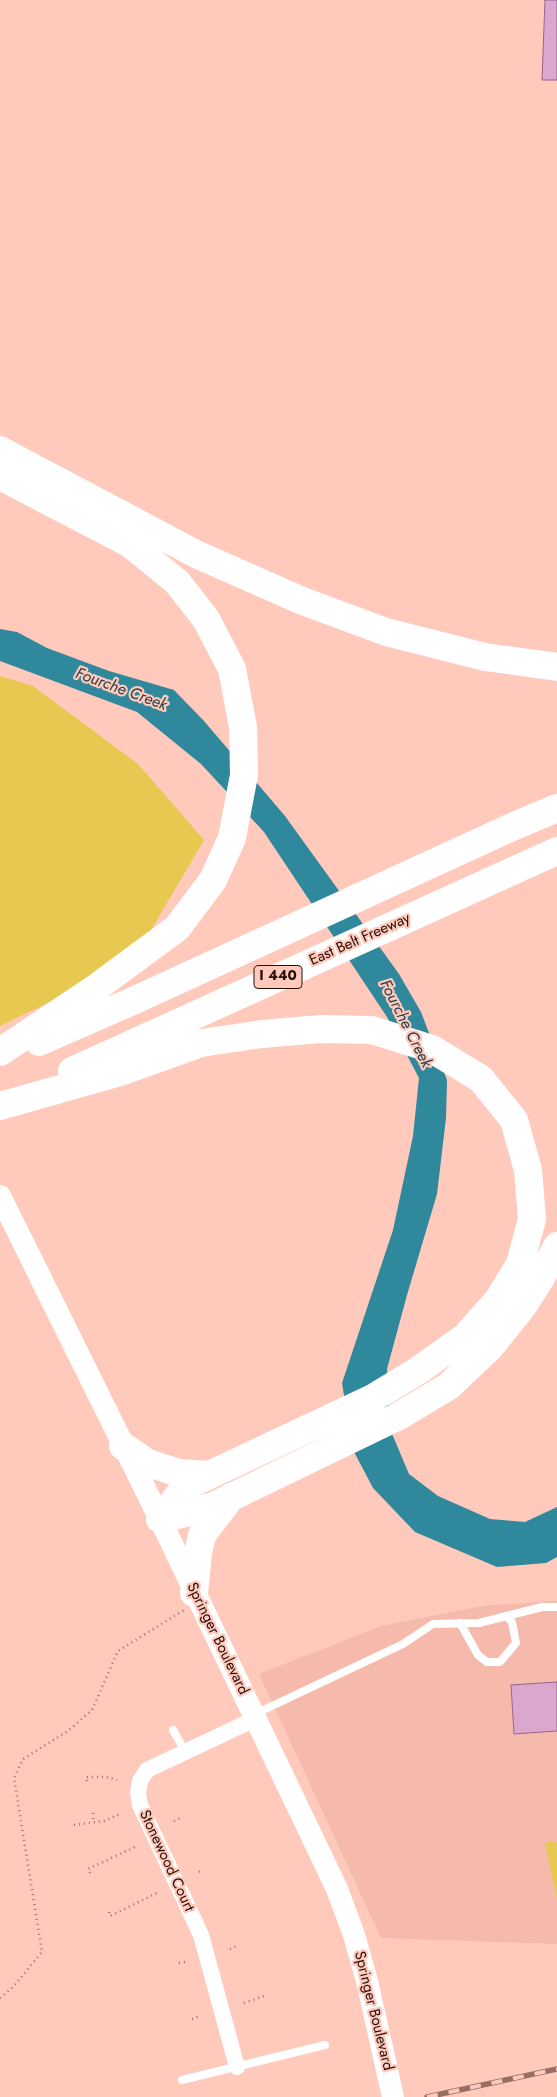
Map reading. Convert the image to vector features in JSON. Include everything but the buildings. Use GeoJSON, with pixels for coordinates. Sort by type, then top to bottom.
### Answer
{"type":"FeatureCollection","features":[{"type":"Feature","properties":{"kind":"highway"},"geometry":{"type":"LineString","coordinates":[[0,450],[196,554],[300,600],[386,632],[485,657],[557,666]]}},
{"type":"Feature","properties":{"kind":"highway"},"geometry":{"type":"LineString","coordinates":[[0,476],[129,543],[177,582],[206,619],[232,669],[244,727],[244,775],[232,838],[213,880],[177,928],[93,990],[0,1052]]}},
{"type":"Feature","properties":{"kind":"highway","name":"I 440"},"geometry":{"type":"LineString","coordinates":[[0,1058],[135,1000],[557,808]]}},
{"type":"Feature","properties":{"kind":"highway","name":"East Belt Freeway"},"geometry":{"type":"LineString","coordinates":[[0,1105],[557,851]]}},
{"type":"Feature","properties":{"kind":"highway"},"geometry":{"type":"LineString","coordinates":[[0,1105],[120,1072],[201,1043],[262,1034],[311,1030],[372,1030],[432,1049],[480,1079],[514,1120],[528,1170],[532,1219],[520,1264],[498,1300],[465,1337],[419,1370],[373,1398],[186,1486],[160,1519]]}},
{"type":"Feature","properties":{"kind":"highway"},"geometry":{"type":"LineString","coordinates":[[160,1519],[211,1507],[399,1416],[449,1386],[492,1346],[523,1306],[541,1278],[557,1246]]}},
{"type":"Feature","properties":{"kind":"highway"},"geometry":{"type":"LineString","coordinates":[[123,1446],[148,1463],[178,1472],[209,1475]]}},
{"type":"Feature","properties":{"kind":"highway"},"geometry":{"type":"LineString","coordinates":[[196,1597],[198,1553],[202,1535],[231,1497]]}},
{"type":"Feature","properties":{"kind":"main road","name":"Springer Boulevard"},"geometry":{"type":"LineString","coordinates":[[2,1206],[160,1519],[254,1717],[310,1829],[337,1889],[354,1934],[367,1981],[393,2097]]}},
{"type":"Feature","properties":{"kind":"street","name":"Stonewood Court"},"geometry":{"type":"LineString","coordinates":[[237,2067],[201,1935],[140,1805],[138,1793],[140,1781],[147,1770],[186,1753],[254,1717]]}},
{"type":"Feature","properties":{"kind":"lane"},"geometry":{"type":"LineString","coordinates":[[254,1717],[403,1644],[433,1624],[479,1623],[542,1607],[557,1607]]}},
{"type":"Feature","properties":{"kind":"lane"},"geometry":{"type":"LineString","coordinates":[[460,1623],[478,1655],[487,1662],[500,1662],[516,1643],[512,1622],[506,1616]]}},
{"type":"Feature","properties":{"kind":"lane"},"geometry":{"type":"LineString","coordinates":[[173,1730],[186,1753]]}},
{"type":"Feature","properties":{"kind":"lane"},"geometry":{"type":"LineString","coordinates":[[182,2080],[325,2045]]}},
{"type":"Feature","properties":{"kind":"path"},"geometry":{"type":"LineString","coordinates":[[0,1998],[12,1988],[42,1952],[14,1778],[23,1759],[68,1731],[92,1710],[118,1651],[196,1597]]}},
{"type":"Feature","properties":{"kind":"path"},"geometry":{"type":"LineString","coordinates":[[87,1780],[86,1777],[106,1777],[117,1780]]}},
{"type":"Feature","properties":{"kind":"path"},"geometry":{"type":"LineString","coordinates":[[92,1813],[93,1822]]}},
{"type":"Feature","properties":{"kind":"path"},"geometry":{"type":"LineString","coordinates":[[74,1825],[104,1820],[120,1814]]}},
{"type":"Feature","properties":{"kind":"path"},"geometry":{"type":"LineString","coordinates":[[174,1821],[180,1818]]}},
{"type":"Feature","properties":{"kind":"path"},"geometry":{"type":"LineString","coordinates":[[90,1873],[88,1869],[114,1859],[135,1847]]}},
{"type":"Feature","properties":{"kind":"path"},"geometry":{"type":"LineString","coordinates":[[199,1872],[204,1870]]}},
{"type":"Feature","properties":{"kind":"path"},"geometry":{"type":"LineString","coordinates":[[109,1912],[110,1916],[135,1902],[157,1893]]}},
{"type":"Feature","properties":{"kind":"path"},"geometry":{"type":"LineString","coordinates":[[230,1949],[239,1945]]}},
{"type":"Feature","properties":{"kind":"path"},"geometry":{"type":"LineString","coordinates":[[178,1963],[185,1962]]}},
{"type":"Feature","properties":{"kind":"path"},"geometry":{"type":"LineString","coordinates":[[244,2003],[264,1996]]}},
{"type":"Feature","properties":{"kind":"path"},"geometry":{"type":"LineString","coordinates":[[192,2018],[200,2016]]}},
{"type":"Feature","properties":{"kind":"shaded area"},"geometry":{"type":"Polygon","coordinates":[[[0,676],[33,686],[138,764],[204,840],[144,942],[66,994],[0,1026],[0,676]]]}},
{"type":"Feature","properties":{"kind":"shaded area"},"geometry":{"type":"Polygon","coordinates":[[[557,1601],[557,1944],[381,1938],[259,1674],[381,1626],[482,1606],[557,1601]]]}},
{"type":"Feature","properties":{"kind":"shaded area"},"geometry":{"type":"Polygon","coordinates":[[[557,1841],[557,1899],[545,1843],[557,1841]]]}},
{"type":"Feature","properties":{"kind":"water","name":"Fourche Creek"},"geometry":{"type":"Polygon","coordinates":[[[0,629],[17,632],[47,648],[109,671],[174,690],[204,721],[285,816],[399,974],[421,1012],[447,1080],[446,1118],[437,1194],[387,1369],[390,1429],[409,1474],[438,1496],[490,1519],[525,1522],[557,1507],[557,1557],[546,1563],[497,1567],[415,1532],[373,1488],[353,1450],[342,1383],[393,1230],[413,1136],[419,1078],[387,1017],[264,832],[201,764],[137,712],[0,661],[0,629]]]}},
{"type":"Feature","properties":{"kind":"railway"},"geometry":{"type":"LineString","coordinates":[[427,2097],[557,2069]]}}]}
